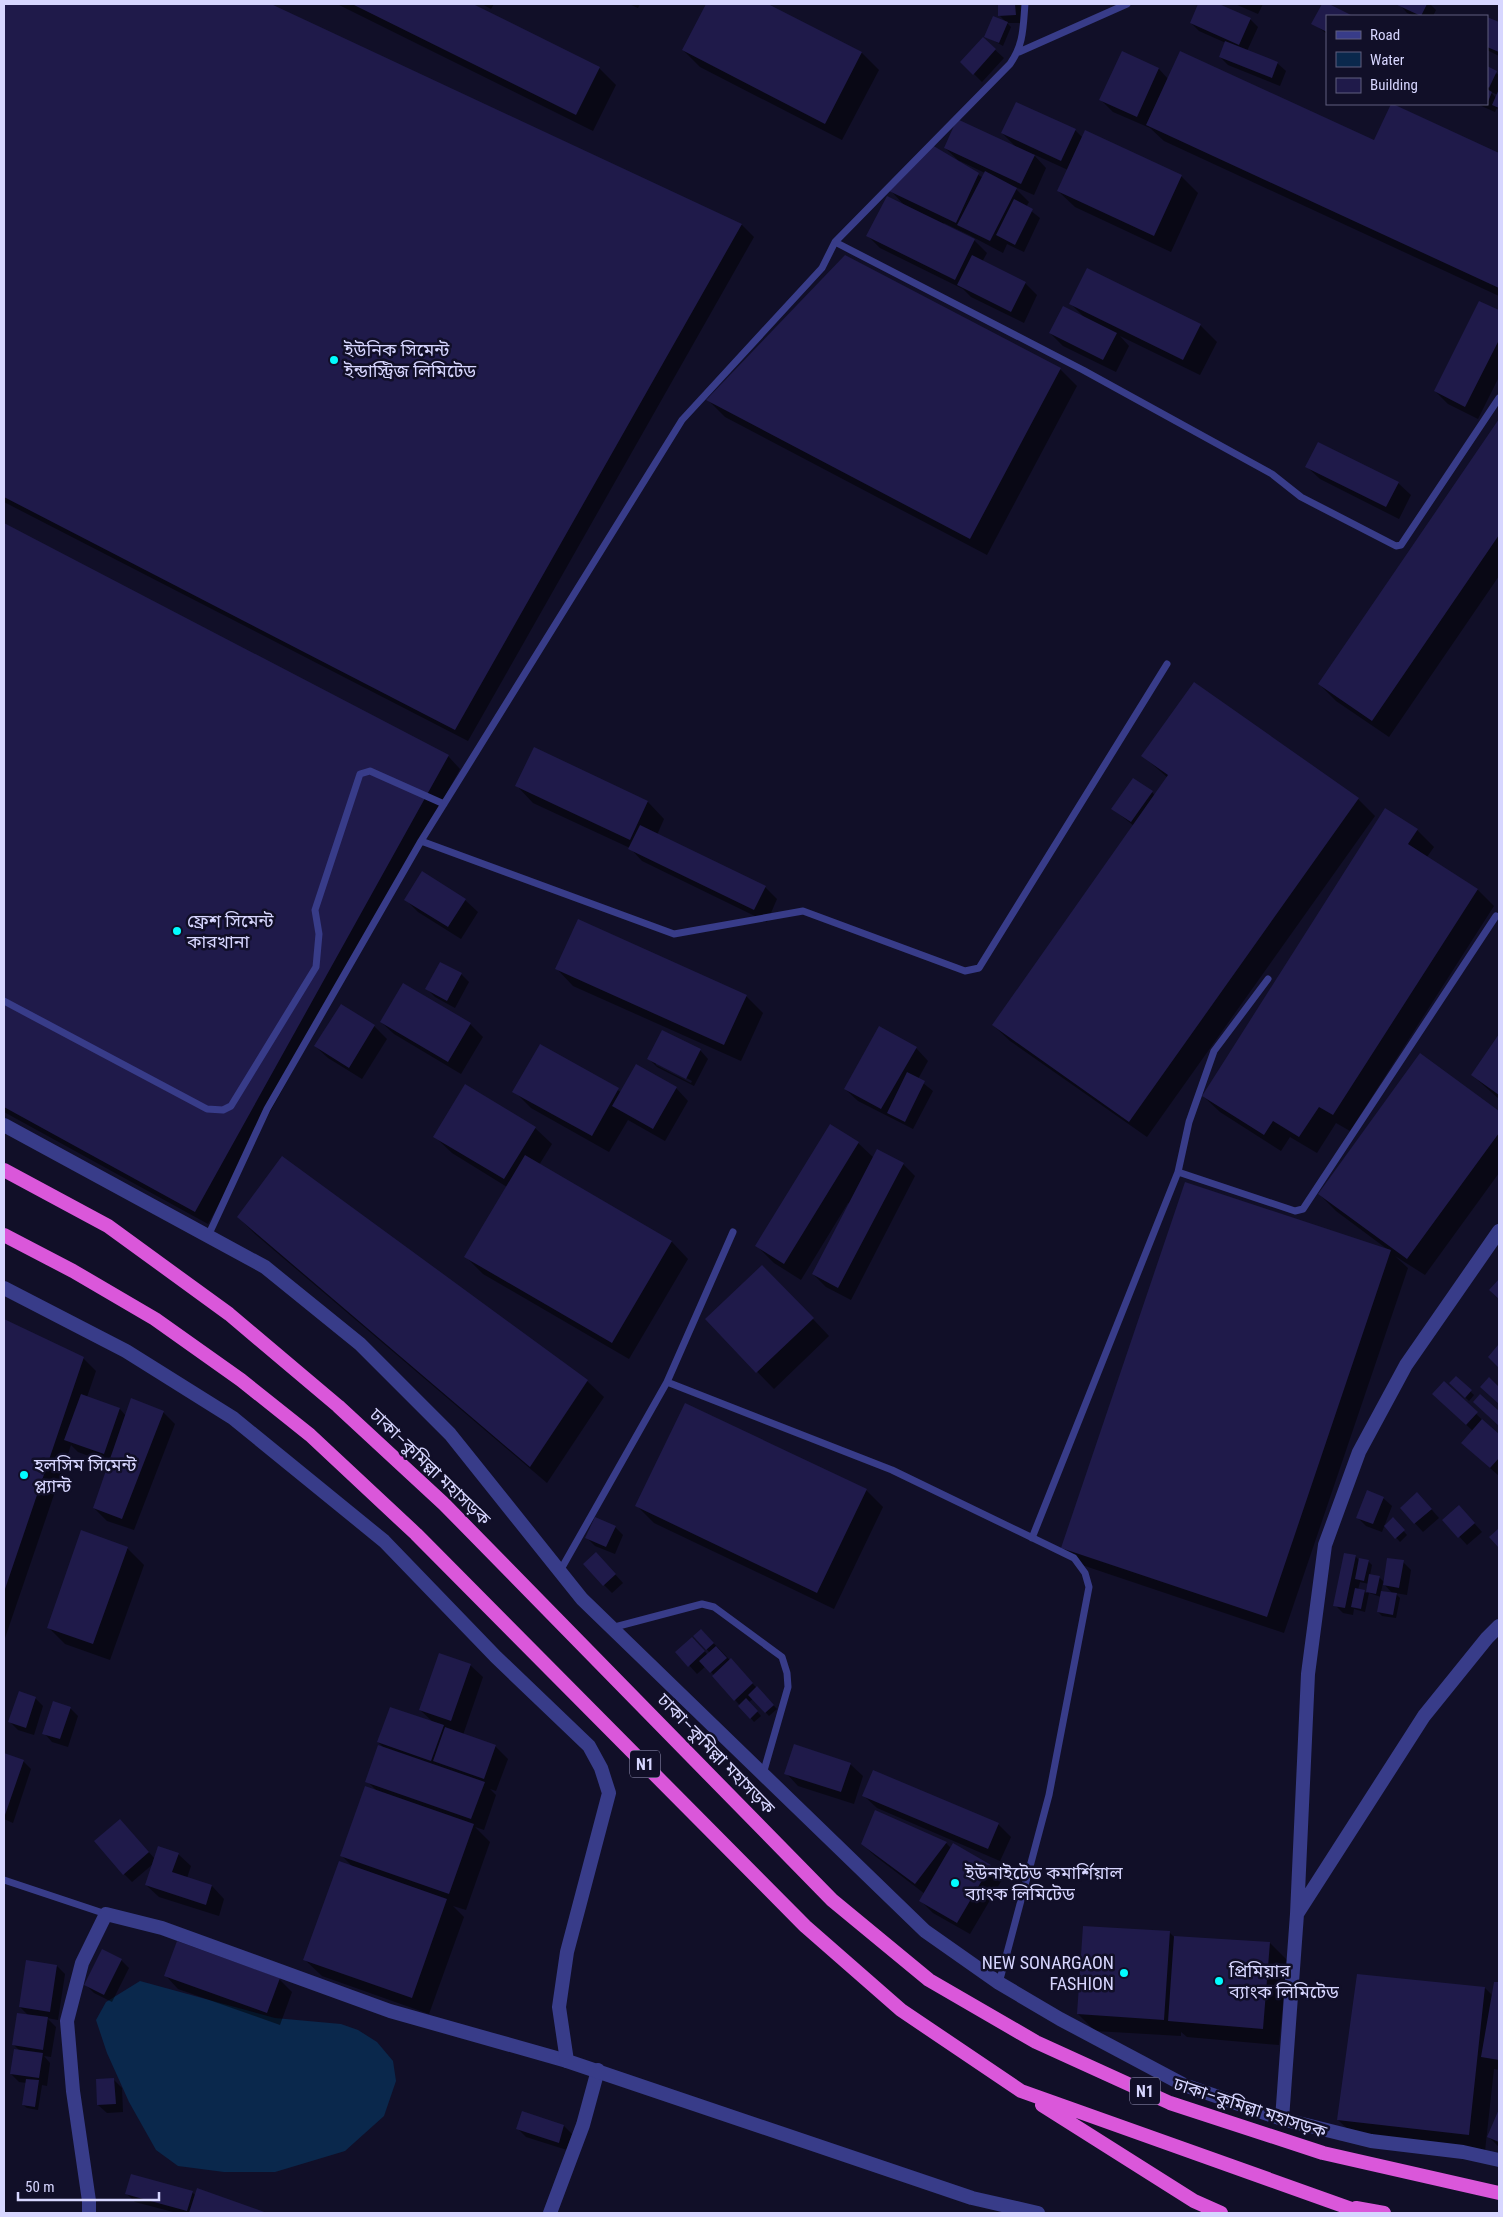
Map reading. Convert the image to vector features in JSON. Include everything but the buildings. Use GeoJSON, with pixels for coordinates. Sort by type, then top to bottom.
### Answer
{"type":"FeatureCollection","features":[{"type":"Feature","properties":{"kind":"highway","name":"ঢাকা–কুমিল্লা মহাসড়ক"},"geometry":{"type":"LineString","coordinates":[[4,1170],[108,1226],[228,1314],[338,1406],[451,1511],[832,1900],[929,1980],[1036,2042],[1170,2103],[1323,2153],[1499,2193]]}},
{"type":"Feature","properties":{"kind":"highway","name":"N1"},"geometry":{"type":"LineString","coordinates":[[4,1235],[73,1271],[155,1319],[241,1380],[310,1435],[416,1534],[805,1926],[901,2010],[1020,2091],[1194,2201],[1221,2213]]}},
{"type":"Feature","properties":{"kind":"highway","name":"N1"},"geometry":{"type":"LineString","coordinates":[[1020,2091],[1359,2213]]}},
{"type":"Feature","properties":{"kind":"highway","name":"N1"},"geometry":{"type":"LineString","coordinates":[[1338,2205],[1354,2213]]}},
{"type":"Feature","properties":{"kind":"highway","name":"N1"},"geometry":{"type":"LineString","coordinates":[[1338,2205],[1363,2213]]}},
{"type":"Feature","properties":{"kind":"highway","name":"N1"},"geometry":{"type":"LineString","coordinates":[[1338,2205],[1372,2213]]}},
{"type":"Feature","properties":{"kind":"highway","name":"N1"},"geometry":{"type":"LineString","coordinates":[[1338,2205],[1384,2213]]}},
{"type":"Feature","properties":{"kind":"street"},"geometry":{"type":"LineString","coordinates":[[4,1125],[265,1267],[360,1344],[450,1434],[582,1599],[925,1931],[999,1983],[1060,2019],[1184,2085],[1282,2119],[1371,2141],[1463,2152],[1499,2160]]}},
{"type":"Feature","properties":{"kind":"street"},"geometry":{"type":"LineString","coordinates":[[1282,2119],[1296,1914],[1308,1674],[1325,1545],[1359,1452],[1406,1365],[1499,1231]]}},
{"type":"Feature","properties":{"kind":"street"},"geometry":{"type":"LineString","coordinates":[[4,1288],[126,1351],[233,1418],[384,1541],[496,1657],[589,1746],[601,1768],[609,1793],[567,1952],[559,2007],[568,2060]]}},
{"type":"Feature","properties":{"kind":"street"},"geometry":{"type":"LineString","coordinates":[[1296,1914],[1424,1716],[1487,1638],[1499,1626]]}},
{"type":"Feature","properties":{"kind":"street"},"geometry":{"type":"LineString","coordinates":[[89,2213],[89,2201],[73,2091],[67,2022],[82,1963],[106,1914],[162,1928],[390,2011],[568,2060],[972,2198],[1038,2213]]}},
{"type":"Feature","properties":{"kind":"street"},"geometry":{"type":"LineString","coordinates":[[550,2213],[583,2125],[598,2070]]}},
{"type":"Feature","properties":{"kind":"lane"},"geometry":{"type":"LineString","coordinates":[[208,1236],[267,1109],[421,841],[682,420],[822,268],[835,242],[1010,64],[1019,52],[1025,4]]}},
{"type":"Feature","properties":{"kind":"lane"},"geometry":{"type":"LineString","coordinates":[[1019,52],[1127,4]]}},
{"type":"Feature","properties":{"kind":"lane"},"geometry":{"type":"LineString","coordinates":[[835,242],[1083,370],[1272,474],[1301,497],[1396,546],[1401,545],[1499,398]]}},
{"type":"Feature","properties":{"kind":"lane"},"geometry":{"type":"LineString","coordinates":[[421,841],[674,934],[803,911],[965,971],[979,968],[1166,664]]}},
{"type":"Feature","properties":{"kind":"lane"},"geometry":{"type":"LineString","coordinates":[[4,1002],[207,1109],[223,1110],[231,1106],[316,967],[319,934],[315,910],[360,774],[370,771],[444,804]]}},
{"type":"Feature","properties":{"kind":"lane"},"geometry":{"type":"LineString","coordinates":[[1178,1172],[1295,1211],[1304,1209],[1496,916]]}},
{"type":"Feature","properties":{"kind":"lane"},"geometry":{"type":"LineString","coordinates":[[1032,1538],[1178,1172],[1189,1122],[1214,1051],[1268,979]]}},
{"type":"Feature","properties":{"kind":"lane"},"geometry":{"type":"LineString","coordinates":[[560,1572],[667,1382],[733,1232]]}},
{"type":"Feature","properties":{"kind":"lane"},"geometry":{"type":"LineString","coordinates":[[667,1382],[892,1470],[1074,1558],[1085,1573],[1089,1587],[1049,1795],[999,1983]]}},
{"type":"Feature","properties":{"kind":"lane"},"geometry":{"type":"LineString","coordinates":[[611,1628],[702,1604],[714,1607],[782,1657],[787,1673],[788,1686],[763,1775]]}},
{"type":"Feature","properties":{"kind":"lane"},"geometry":{"type":"LineString","coordinates":[[4,1880],[106,1914]]}},
{"type":"Feature","properties":{"kind":"water"},"geometry":{"type":"Polygon","coordinates":[[[140,1981],[275,2018],[341,2024],[358,2030],[377,2042],[393,2061],[396,2081],[384,2116],[345,2151],[275,2172],[224,2172],[178,2166],[156,2150],[129,2102],[107,2053],[96,2020],[106,2002],[140,1981]]]}},
{"type":"Feature","properties":{"kind":"place","name":"ইউনিক সিমেন্ট ইন্ডাস্ট্রিজ লিমিটেড"},"geometry":{"type":"Point","coordinates":[334,360]}},
{"type":"Feature","properties":{"kind":"place","name":"ফ্রেশ সিমেন্ট কারখানা"},"geometry":{"type":"Point","coordinates":[177,931]}},
{"type":"Feature","properties":{"kind":"place","name":"হলসিম সিমেন্ট প্ল্যান্ট"},"geometry":{"type":"Point","coordinates":[24,1475]}},
{"type":"Feature","properties":{"kind":"place","name":"ইউনাইটেড কমার্শিয়াল ব্যাংক লিমিটেড"},"geometry":{"type":"Point","coordinates":[955,1883]}},
{"type":"Feature","properties":{"kind":"place","name":"NEW SONARGAON FASHION"},"geometry":{"type":"Point","coordinates":[1124,1973]}},
{"type":"Feature","properties":{"kind":"place","name":"প্রিমিয়ার ব্যাংক লিমিটেড"},"geometry":{"type":"Point","coordinates":[1219,1981]}}]}
